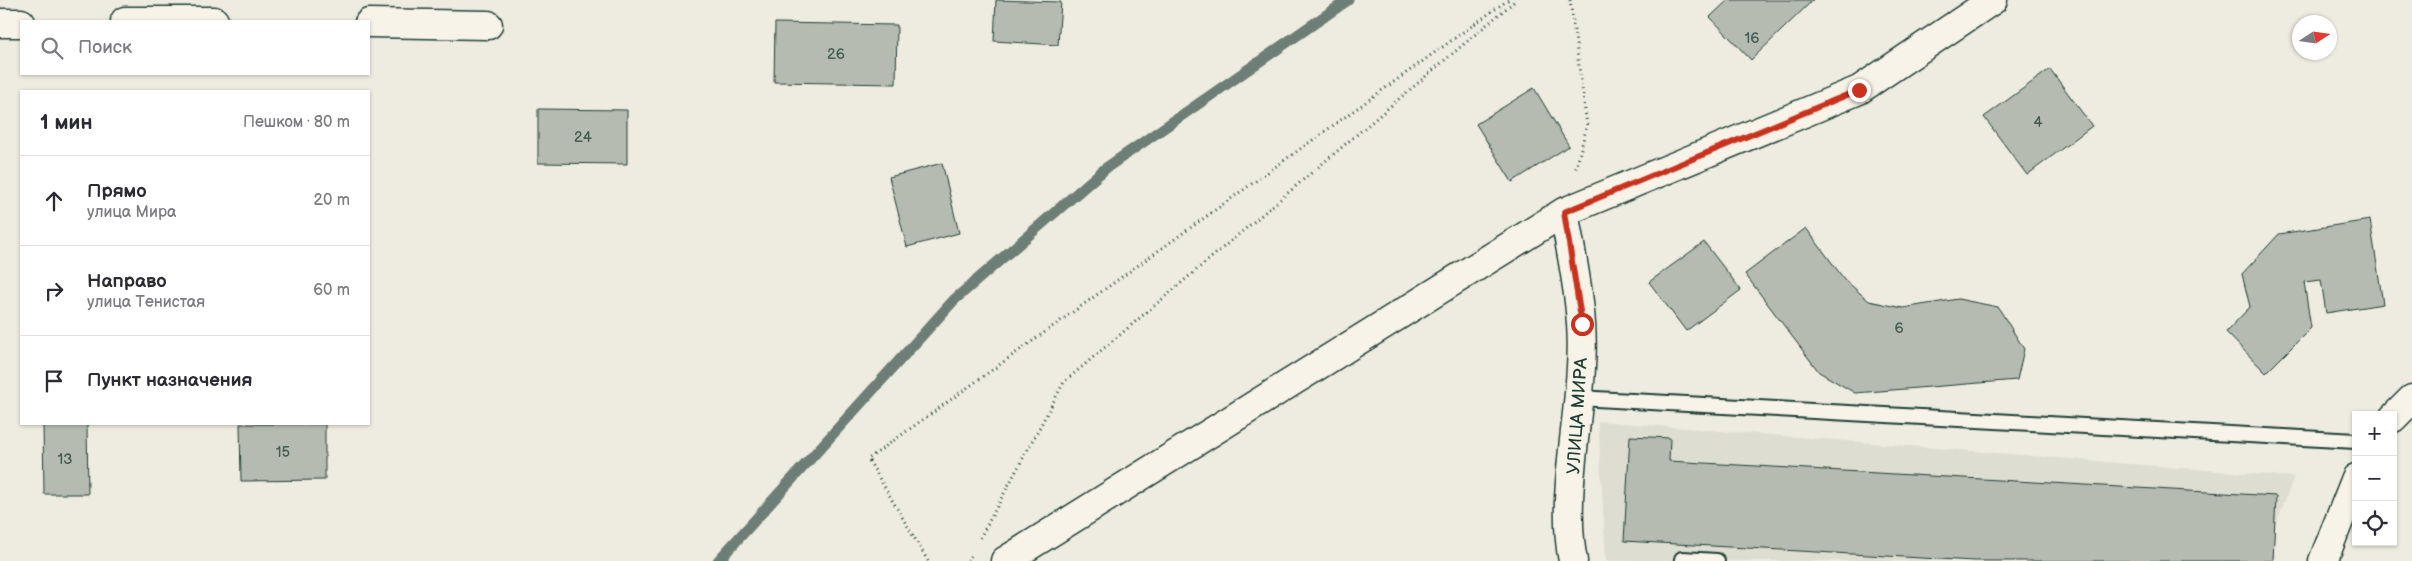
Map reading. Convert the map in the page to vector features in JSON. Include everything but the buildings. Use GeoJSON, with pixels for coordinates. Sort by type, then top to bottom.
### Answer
{"type":"FeatureCollection","features":[{"type":"Feature","properties":{"kind":"street"},"geometry":{"type":"LineString","coordinates":[[1005,561],[1564,212],[1859,90],[1993,0]]}},
{"type":"Feature","properties":{"kind":"street"},"geometry":{"type":"LineString","coordinates":[[0,23],[20,23]]}},
{"type":"Feature","properties":{"kind":"street"},"geometry":{"type":"LineString","coordinates":[[370,23],[488,25]]}},
{"type":"Feature","properties":{"kind":"street","name":"УЛИЦА МИРА"},"geometry":{"type":"LineString","coordinates":[[1564,212],[1582,324],[1568,533],[1573,561]]}},
{"type":"Feature","properties":{"kind":"street"},"geometry":{"type":"LineString","coordinates":[[2397,414],[2412,399]]}},
{"type":"Feature","properties":{"kind":"street"},"geometry":{"type":"LineString","coordinates":[[2323,561],[2352,488]]}},
{"type":"Feature","properties":{"kind":"lane"},"geometry":{"type":"LineString","coordinates":[[1578,398],[2352,441]]}},
{"type":"Feature","properties":{"kind":"lane"},"geometry":{"type":"LineString","coordinates":[[1682,559],[1717,561]]}},
{"type":"Feature","properties":{"kind":"path"},"geometry":{"type":"LineString","coordinates":[[928,561],[868,459],[1508,0]]}},
{"type":"Feature","properties":{"kind":"path"},"geometry":{"type":"LineString","coordinates":[[968,561],[1064,382],[1516,0]]}},
{"type":"Feature","properties":{"kind":"path"},"geometry":{"type":"LineString","coordinates":[[1564,212],[1587,125],[1570,0]]}},
{"type":"Feature","properties":{"kind":"shaded area"},"geometry":{"type":"Polygon","coordinates":[[[1598,421],[2294,477],[2262,561],[1606,561],[1598,421]]]}},
{"type":"Feature","properties":{"kind":"waterway"},"geometry":{"type":"LineString","coordinates":[[718,561],[954,300],[1106,168],[1348,0]]}},
{"type":"Feature","properties":{"kind":"route"},"geometry":{"type":"LineString","coordinates":[[1582,324],[1564,212],[1859,90]]}}]}
